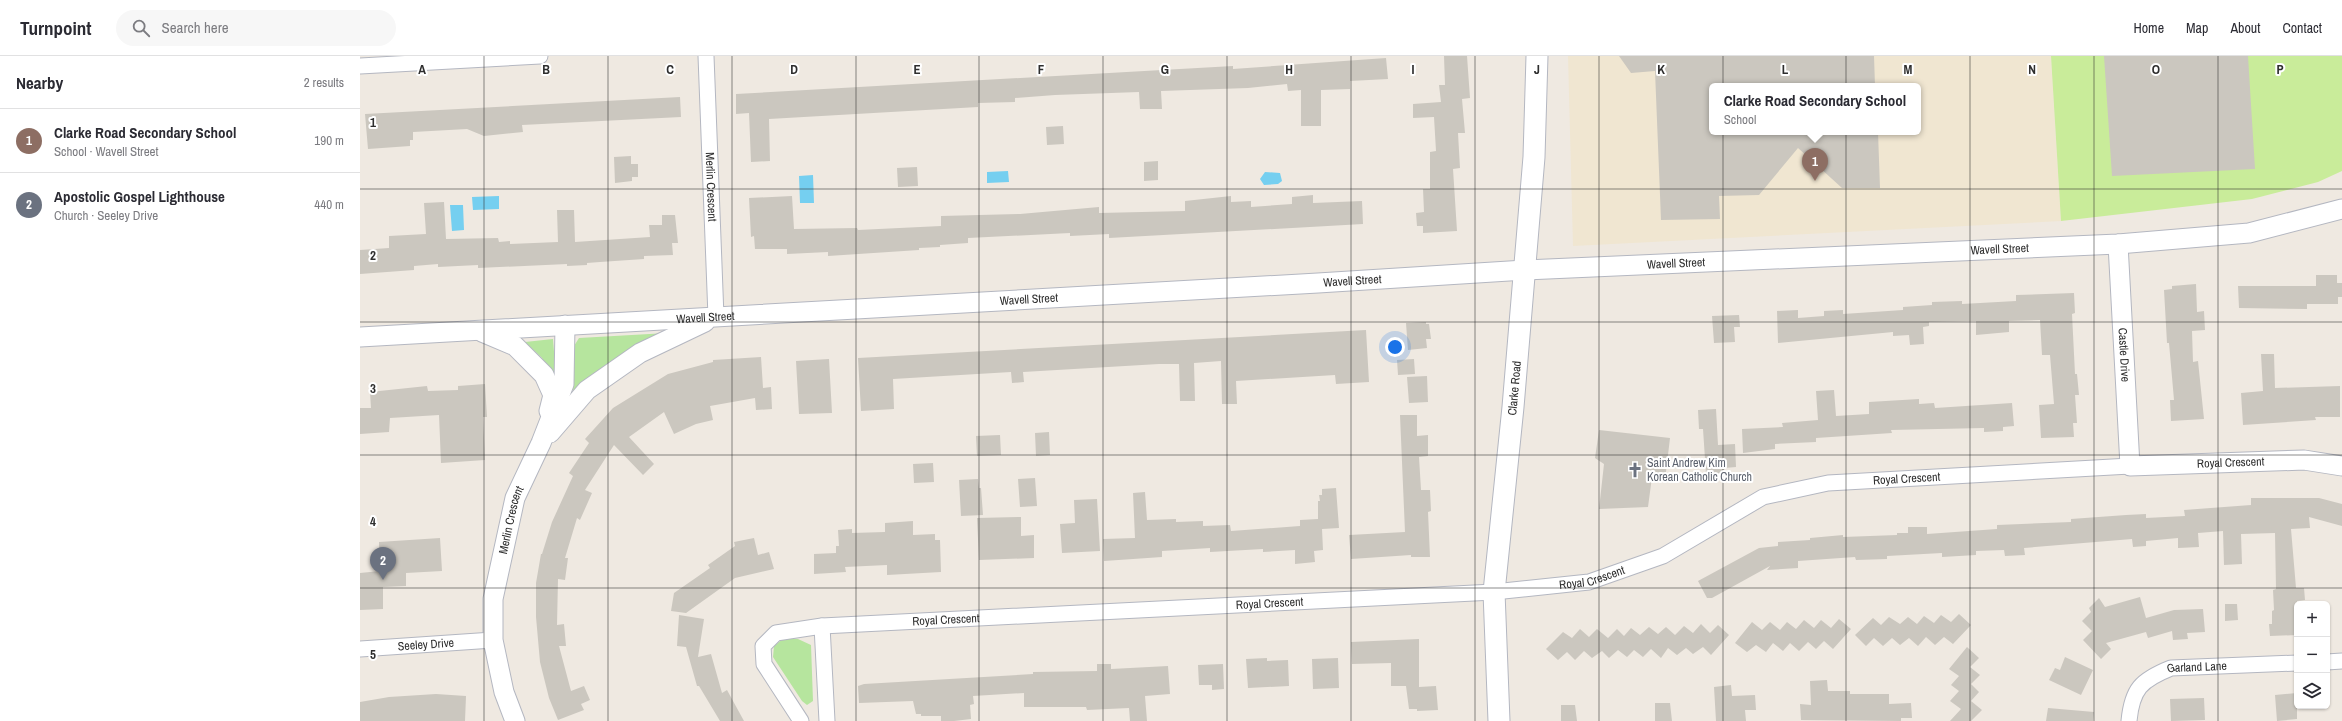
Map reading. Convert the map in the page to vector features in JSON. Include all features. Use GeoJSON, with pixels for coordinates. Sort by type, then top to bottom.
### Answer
{"type":"FeatureCollection","features":[{"type":"Feature","properties":{"kind":"main road","name":"Clarke Road"},"geometry":{"type":"LineString","coordinates":[[1499,721],[1494,592],[1525,270],[1534,157],[1537,56]]}},
{"type":"Feature","properties":{"kind":"street"},"geometry":{"type":"LineString","coordinates":[[360,66],[540,56]]}},
{"type":"Feature","properties":{"kind":"street","name":"Merlin Crescent"},"geometry":{"type":"LineString","coordinates":[[706,56],[716,317]]}},
{"type":"Feature","properties":{"kind":"street","name":"Wavell Street"},"geometry":{"type":"LineString","coordinates":[[360,336],[1525,270],[2118,244],[2249,233],[2342,209]]}},
{"type":"Feature","properties":{"kind":"street","name":"Castle Drive"},"geometry":{"type":"LineString","coordinates":[[2118,244],[2130,466]]}},
{"type":"Feature","properties":{"kind":"street"},"geometry":{"type":"LineString","coordinates":[[541,443],[587,390],[640,353],[716,317]]}},
{"type":"Feature","properties":{"kind":"street","name":"Merlin Crescent"},"geometry":{"type":"LineString","coordinates":[[515,721],[504,692],[493,640],[493,599],[515,498],[541,443],[564,384],[565,325]]}},
{"type":"Feature","properties":{"kind":"street"},"geometry":{"type":"LineString","coordinates":[[477,330],[515,346],[544,375],[553,395],[541,443]]}},
{"type":"Feature","properties":{"kind":"street","name":"Royal Crescent"},"geometry":{"type":"LineString","coordinates":[[801,721],[764,664],[764,646],[776,633],[822,626],[1494,592],[1589,582],[1663,556],[1763,497],[1828,483],[2130,466],[2304,460],[2342,466]]}},
{"type":"Feature","properties":{"kind":"street"},"geometry":{"type":"LineString","coordinates":[[822,626],[827,721]]}},
{"type":"Feature","properties":{"kind":"street","name":"Seeley Drive"},"geometry":{"type":"LineString","coordinates":[[360,649],[493,640]]}},
{"type":"Feature","properties":{"kind":"street"},"geometry":{"type":"LineString","coordinates":[[2330,662],[2342,661]]}},
{"type":"Feature","properties":{"kind":"street","name":"Garland Lane"},"geometry":{"type":"LineString","coordinates":[[2129,721],[2131,701],[2141,684],[2152,675],[2171,668],[2294,663]]}},
{"type":"Feature","properties":{"kind":"shaded area"},"geometry":{"type":"Polygon","coordinates":[[[1568,56],[2051,56],[2061,221],[1573,246],[1568,56]]]}},
{"type":"Feature","properties":{"kind":"green space"},"geometry":{"type":"Polygon","coordinates":[[[2051,56],[2342,56],[2342,171],[2318,182],[2252,199],[2061,221],[2051,56]]]}},
{"type":"Feature","properties":{"kind":"green space"},"geometry":{"type":"Polygon","coordinates":[[[667,333],[573,393],[574,346],[579,338],[667,333]]]}},
{"type":"Feature","properties":{"kind":"green space"},"geometry":{"type":"Polygon","coordinates":[[[553,339],[557,389],[542,358],[525,342],[553,339]]]}},
{"type":"Feature","properties":{"kind":"green space"},"geometry":{"type":"Polygon","coordinates":[[[784,638],[798,639],[811,645],[813,701],[807,705],[802,701],[773,657],[774,646],[784,638]]]}},
{"type":"Feature","properties":{"kind":"water"},"geometry":{"type":"Polygon","coordinates":[[[1008,171],[1009,182],[987,183],[987,172],[1008,171]]]}},
{"type":"Feature","properties":{"kind":"water"},"geometry":{"type":"Polygon","coordinates":[[[1265,172],[1280,173],[1282,181],[1278,184],[1264,185],[1260,179],[1265,172]]]}},
{"type":"Feature","properties":{"kind":"water"},"geometry":{"type":"Polygon","coordinates":[[[813,175],[814,203],[800,203],[799,176],[813,175]]]}},
{"type":"Feature","properties":{"kind":"water"},"geometry":{"type":"Polygon","coordinates":[[[499,196],[499,209],[473,210],[472,197],[499,196]]]}},
{"type":"Feature","properties":{"kind":"water"},"geometry":{"type":"Polygon","coordinates":[[[450,205],[463,205],[464,230],[452,231],[450,205]]]}},
{"type":"Feature","properties":{"kind":"building"},"geometry":{"type":"Polygon","coordinates":[[[1444,56],[1467,56],[1470,98],[1462,99],[1465,133],[1458,133],[1460,168],[1453,169],[1457,231],[1423,233],[1423,226],[1417,226],[1416,213],[1424,212],[1423,189],[1430,189],[1430,152],[1436,151],[1434,117],[1413,118],[1413,104],[1441,102],[1439,85],[1445,85],[1444,56]]]}},
{"type":"Feature","properties":{"kind":"building"},"geometry":{"type":"Polygon","coordinates":[[[1619,56],[1874,56],[1875,83],[1709,83],[1709,135],[1878,135],[1880,188],[1842,188],[1798,148],[1759,195],[1719,196],[1720,219],[1661,220],[1655,71],[1631,73],[1619,56]]]}},
{"type":"Feature","properties":{"kind":"building"},"geometry":{"type":"Polygon","coordinates":[[[2104,56],[2248,56],[2255,169],[2112,176],[2104,56]]]}},
{"type":"Feature","properties":{"kind":"building"},"geometry":{"type":"Polygon","coordinates":[[[1386,58],[1388,79],[1350,81],[1350,89],[1321,90],[1321,126],[1301,126],[1301,90],[1288,91],[1287,84],[1248,88],[1161,91],[1162,109],[1140,109],[1139,92],[1055,95],[1015,98],[1015,102],[978,103],[978,107],[769,119],[770,161],[751,162],[749,113],[736,114],[736,94],[1233,66],[1233,69],[1386,58]]]}},
{"type":"Feature","properties":{"kind":"building"},"geometry":{"type":"Polygon","coordinates":[[[680,97],[681,117],[522,125],[523,132],[484,136],[467,129],[413,132],[413,140],[410,140],[410,146],[368,149],[365,114],[680,97]]]}},
{"type":"Feature","properties":{"kind":"building"},"geometry":{"type":"Polygon","coordinates":[[[1063,126],[1064,144],[1047,145],[1046,127],[1063,126]]]}},
{"type":"Feature","properties":{"kind":"building"},"geometry":{"type":"Polygon","coordinates":[[[631,156],[631,164],[638,164],[638,177],[632,177],[632,181],[615,183],[614,157],[631,156]]]}},
{"type":"Feature","properties":{"kind":"building"},"geometry":{"type":"Polygon","coordinates":[[[1158,161],[1158,180],[1144,181],[1144,162],[1158,161]]]}},
{"type":"Feature","properties":{"kind":"building"},"geometry":{"type":"Polygon","coordinates":[[[917,167],[918,186],[898,187],[897,168],[917,167]]]}},
{"type":"Feature","properties":{"kind":"building"},"geometry":{"type":"Polygon","coordinates":[[[1313,195],[1313,203],[1362,201],[1363,224],[1109,238],[1109,234],[1070,236],[1070,233],[968,238],[968,243],[919,248],[919,250],[828,256],[828,252],[787,254],[787,249],[755,249],[754,236],[751,237],[749,198],[792,196],[794,229],[857,228],[858,230],[941,226],[941,216],[1020,214],[1099,207],[1099,213],[1185,211],[1185,201],[1231,196],[1231,202],[1251,201],[1251,207],[1292,204],[1292,197],[1313,195]]]}},
{"type":"Feature","properties":{"kind":"building"},"geometry":{"type":"Polygon","coordinates":[[[444,202],[446,239],[498,238],[499,242],[510,241],[510,244],[558,242],[557,210],[574,210],[575,242],[650,237],[649,225],[662,225],[662,215],[675,215],[678,243],[672,243],[673,255],[644,256],[644,259],[587,263],[587,265],[567,266],[567,264],[478,268],[478,265],[438,267],[438,264],[414,266],[414,270],[360,274],[360,250],[389,248],[389,236],[426,234],[424,203],[444,202]]]}},
{"type":"Feature","properties":{"kind":"building"},"geometry":{"type":"Polygon","coordinates":[[[2316,275],[2337,275],[2337,283],[2342,283],[2342,297],[2338,297],[2338,304],[2307,304],[2307,309],[2239,308],[2238,286],[2316,286],[2316,275]]]}},
{"type":"Feature","properties":{"kind":"building"},"geometry":{"type":"Polygon","coordinates":[[[2196,284],[2197,312],[2204,311],[2205,330],[2192,331],[2193,362],[2198,361],[2204,419],[2171,421],[2170,400],[2174,400],[2169,343],[2167,343],[2164,290],[2172,289],[2172,286],[2196,284]]]}},
{"type":"Feature","properties":{"kind":"building"},"geometry":{"type":"Polygon","coordinates":[[[2074,293],[2075,313],[2072,314],[2075,374],[2077,374],[2079,395],[2075,395],[2077,423],[2073,423],[2074,437],[2041,438],[2039,405],[2054,404],[2050,355],[2042,355],[2040,320],[2009,321],[2009,332],[1976,335],[1976,321],[1929,322],[1929,326],[1923,327],[1924,344],[1910,345],[1909,335],[1893,336],[1893,332],[1778,343],[1777,311],[1798,310],[1798,318],[1824,316],[1824,311],[1843,310],[1843,314],[1903,310],[1903,307],[1932,305],[1932,302],[1962,301],[1962,304],[2016,301],[2016,295],[2074,293]]]}},
{"type":"Feature","properties":{"kind":"building"},"geometry":{"type":"Polygon","coordinates":[[[1739,315],[1740,327],[1734,327],[1735,342],[1714,343],[1712,316],[1739,315]]]}},
{"type":"Feature","properties":{"kind":"building"},"geometry":{"type":"Polygon","coordinates":[[[1426,322],[1426,324],[1429,324],[1431,339],[1426,339],[1427,348],[1408,350],[1406,323],[1426,322]]]}},
{"type":"Feature","properties":{"kind":"building"},"geometry":{"type":"Polygon","coordinates":[[[1366,330],[1369,382],[1336,384],[1335,375],[1236,381],[1237,404],[1222,404],[1221,361],[1194,363],[1195,401],[1180,401],[1179,364],[1159,364],[1023,372],[1024,382],[1012,383],[1011,372],[893,379],[894,409],[861,411],[858,358],[1366,330]]]}},
{"type":"Feature","properties":{"kind":"building"},"geometry":{"type":"Polygon","coordinates":[[[2261,354],[2274,354],[2275,388],[2340,386],[2340,417],[2315,417],[2316,420],[2243,425],[2241,393],[2263,391],[2261,354]]]}},
{"type":"Feature","properties":{"kind":"building"},"geometry":{"type":"Polygon","coordinates":[[[761,357],[763,388],[771,387],[772,409],[756,410],[755,398],[710,406],[713,420],[696,424],[674,434],[664,412],[629,437],[654,464],[643,475],[614,445],[585,490],[592,493],[580,520],[577,518],[565,558],[568,558],[565,580],[558,579],[557,625],[564,624],[566,646],[559,646],[571,691],[584,686],[590,700],[581,704],[584,710],[558,720],[549,698],[540,662],[536,617],[536,583],[541,554],[552,522],[573,476],[569,473],[589,443],[585,439],[613,408],[668,374],[713,362],[713,360],[761,357]]]}},
{"type":"Feature","properties":{"kind":"building"},"geometry":{"type":"Polygon","coordinates":[[[829,359],[832,413],[799,414],[796,361],[829,359]]]}},
{"type":"Feature","properties":{"kind":"building"},"geometry":{"type":"Polygon","coordinates":[[[1414,359],[1415,374],[1398,375],[1397,360],[1414,359]]]}},
{"type":"Feature","properties":{"kind":"building"},"geometry":{"type":"Polygon","coordinates":[[[1427,376],[1428,402],[1409,403],[1407,377],[1427,376]]]}},
{"type":"Feature","properties":{"kind":"building"},"geometry":{"type":"Polygon","coordinates":[[[485,384],[487,417],[483,417],[485,460],[441,463],[439,415],[390,418],[389,432],[360,434],[360,408],[371,408],[370,392],[427,386],[428,391],[458,390],[458,386],[485,384]]]}},
{"type":"Feature","properties":{"kind":"building"},"geometry":{"type":"Polygon","coordinates":[[[1834,390],[1836,416],[1869,414],[1869,402],[1919,399],[1919,404],[1934,403],[1935,408],[2012,403],[2014,426],[2003,427],[2003,431],[1984,432],[1984,428],[1891,430],[1892,433],[1816,438],[1816,442],[1775,444],[1775,449],[1743,453],[1742,429],[1783,427],[1782,423],[1818,420],[1816,391],[1834,390]]]}},
{"type":"Feature","properties":{"kind":"building"},"geometry":{"type":"Polygon","coordinates":[[[1716,409],[1718,445],[1735,444],[1736,467],[1724,468],[1725,473],[1706,474],[1703,429],[1699,429],[1698,410],[1716,409]]]}},
{"type":"Feature","properties":{"kind":"building"},"geometry":{"type":"Polygon","coordinates":[[[1400,415],[1417,415],[1417,436],[1428,435],[1428,456],[1419,457],[1421,490],[1430,490],[1431,511],[1428,512],[1430,557],[1411,557],[1411,555],[1351,559],[1349,535],[1405,532],[1400,415]]]}},
{"type":"Feature","properties":{"kind":"building","name":"Saint Andrew Kim Korean Catholic Church"},"geometry":{"type":"Polygon","coordinates":[[[1599,430],[1670,438],[1665,480],[1652,477],[1648,507],[1599,509],[1604,464],[1595,458],[1599,430]]]}},
{"type":"Feature","properties":{"kind":"building"},"geometry":{"type":"Polygon","coordinates":[[[1049,432],[1050,455],[1036,456],[1035,433],[1049,432]]]}},
{"type":"Feature","properties":{"kind":"building"},"geometry":{"type":"Polygon","coordinates":[[[1000,435],[1001,455],[977,456],[976,436],[1000,435]]]}},
{"type":"Feature","properties":{"kind":"building"},"geometry":{"type":"Polygon","coordinates":[[[933,463],[934,482],[914,483],[913,464],[933,463]]]}},
{"type":"Feature","properties":{"kind":"building"},"geometry":{"type":"Polygon","coordinates":[[[1035,478],[1037,506],[1020,507],[1018,479],[1035,478]]]}},
{"type":"Feature","properties":{"kind":"building"},"geometry":{"type":"Polygon","coordinates":[[[978,479],[979,488],[981,488],[983,515],[961,516],[959,480],[978,479]]]}},
{"type":"Feature","properties":{"kind":"building"},"geometry":{"type":"Polygon","coordinates":[[[1336,488],[1339,528],[1322,529],[1323,550],[1314,551],[1315,562],[1295,564],[1295,550],[1263,552],[1263,549],[1210,552],[1210,548],[1162,551],[1162,557],[1104,561],[1103,539],[1135,538],[1133,493],[1145,492],[1147,520],[1176,519],[1176,522],[1203,521],[1203,526],[1230,525],[1231,531],[1300,526],[1300,520],[1318,519],[1318,501],[1320,501],[1319,495],[1322,495],[1322,489],[1336,488]]]}},
{"type":"Feature","properties":{"kind":"building"},"geometry":{"type":"Polygon","coordinates":[[[2251,498],[2319,498],[2342,504],[2342,526],[2309,517],[2310,528],[2291,529],[2296,588],[2304,588],[2305,600],[2294,601],[2294,635],[2270,636],[2269,624],[2272,624],[2272,611],[2274,610],[2273,590],[2276,589],[2275,533],[2241,534],[2242,564],[2224,565],[2223,531],[2198,533],[2199,547],[2178,548],[2178,538],[2146,541],[2146,546],[2133,547],[2132,539],[2024,548],[2025,555],[2005,556],[2004,550],[1976,551],[1976,555],[1942,557],[1942,553],[1887,556],[1887,559],[1856,560],[1855,557],[1798,561],[1798,568],[1767,570],[1770,566],[1712,598],[1707,598],[1698,581],[1759,548],[1778,546],[1778,542],[1810,540],[1810,538],[1843,535],[1843,537],[1897,535],[1897,533],[1908,533],[1908,527],[1927,527],[1927,534],[1997,529],[1997,525],[2071,522],[2071,519],[2126,515],[2146,514],[2146,518],[2185,516],[2184,510],[2251,505],[2251,498]]]}},
{"type":"Feature","properties":{"kind":"building"},"geometry":{"type":"Polygon","coordinates":[[[1097,499],[1100,551],[1062,553],[1060,524],[1075,523],[1074,500],[1097,499]]]}},
{"type":"Feature","properties":{"kind":"building"},"geometry":{"type":"Polygon","coordinates":[[[1021,517],[1021,536],[1034,535],[1034,558],[979,560],[977,518],[1021,517]]]}},
{"type":"Feature","properties":{"kind":"building"},"geometry":{"type":"Polygon","coordinates":[[[913,521],[913,535],[935,534],[935,540],[940,540],[941,572],[887,575],[887,565],[845,567],[846,572],[814,574],[814,554],[836,553],[836,546],[839,546],[838,530],[852,529],[852,533],[885,532],[885,523],[913,521]]]}},
{"type":"Feature","properties":{"kind":"building"},"geometry":{"type":"Polygon","coordinates":[[[440,538],[442,571],[406,573],[406,586],[383,587],[383,609],[360,610],[360,573],[380,571],[379,542],[440,538]]]}},
{"type":"Feature","properties":{"kind":"building"},"geometry":{"type":"Polygon","coordinates":[[[754,538],[758,555],[769,552],[774,569],[735,578],[686,613],[671,611],[674,593],[710,568],[708,565],[735,546],[734,542],[754,538]]]}},
{"type":"Feature","properties":{"kind":"building"},"geometry":{"type":"Polygon","coordinates":[[[2140,597],[2146,618],[2174,610],[2203,609],[2205,632],[2187,633],[2188,639],[2173,640],[2172,631],[2148,638],[2146,632],[2106,643],[2111,649],[2101,659],[2083,640],[2092,631],[2082,621],[2091,612],[2089,608],[2099,598],[2105,607],[2140,597]]]}},
{"type":"Feature","properties":{"kind":"building"},"geometry":{"type":"Polygon","coordinates":[[[2225,604],[2237,604],[2238,620],[2225,621],[2225,604]]]}},
{"type":"Feature","properties":{"kind":"building"},"geometry":{"type":"Polygon","coordinates":[[[1959,614],[1971,625],[1953,644],[1944,637],[1935,645],[1926,637],[1918,646],[1909,638],[1900,645],[1892,638],[1883,646],[1874,638],[1866,646],[1855,635],[1873,618],[1881,625],[1889,617],[1900,624],[1908,617],[1917,624],[1924,616],[1934,623],[1941,615],[1951,622],[1959,614]]]}},
{"type":"Feature","properties":{"kind":"building"},"geometry":{"type":"Polygon","coordinates":[[[679,615],[704,619],[698,657],[711,654],[722,693],[727,690],[744,721],[720,721],[699,686],[697,686],[686,647],[677,646],[679,615]]]}},
{"type":"Feature","properties":{"kind":"building"},"geometry":{"type":"Polygon","coordinates":[[[1839,619],[1851,629],[1833,649],[1824,641],[1816,649],[1808,642],[1799,651],[1790,643],[1783,651],[1773,643],[1766,652],[1756,645],[1747,652],[1735,643],[1752,622],[1762,630],[1770,622],[1780,630],[1787,622],[1796,629],[1804,620],[1814,628],[1821,620],[1831,628],[1839,619]]]}},
{"type":"Feature","properties":{"kind":"building"},"geometry":{"type":"Polygon","coordinates":[[[1701,624],[1710,633],[1718,625],[1729,635],[1711,655],[1703,647],[1693,654],[1686,648],[1677,655],[1668,648],[1661,658],[1651,649],[1643,657],[1634,650],[1627,657],[1618,650],[1609,658],[1602,651],[1592,658],[1584,651],[1575,660],[1567,652],[1558,660],[1546,649],[1563,632],[1572,638],[1580,629],[1589,637],[1597,629],[1608,638],[1617,629],[1624,636],[1631,628],[1640,635],[1649,627],[1658,634],[1666,627],[1675,635],[1684,626],[1693,633],[1701,624]]]}},
{"type":"Feature","properties":{"kind":"building"},"geometry":{"type":"Polygon","coordinates":[[[1419,639],[1419,687],[1436,686],[1438,710],[1417,711],[1417,709],[1409,709],[1406,686],[1391,686],[1391,663],[1352,664],[1351,642],[1419,639]]]}},
{"type":"Feature","properties":{"kind":"building"},"geometry":{"type":"Polygon","coordinates":[[[1967,647],[1979,658],[1970,667],[1980,675],[1971,684],[1979,692],[1971,701],[1982,710],[1971,721],[1950,721],[1961,709],[1950,701],[1959,691],[1951,685],[1959,676],[1949,669],[1967,647]]]}},
{"type":"Feature","properties":{"kind":"building"},"geometry":{"type":"Polygon","coordinates":[[[2065,657],[2093,670],[2081,695],[2049,680],[2055,668],[2060,670],[2065,657]]]}},
{"type":"Feature","properties":{"kind":"building"},"geometry":{"type":"Polygon","coordinates":[[[1267,658],[1267,661],[1288,660],[1289,686],[1248,688],[1246,659],[1267,658]]]}},
{"type":"Feature","properties":{"kind":"building"},"geometry":{"type":"Polygon","coordinates":[[[1338,658],[1339,688],[1313,689],[1312,659],[1338,658]]]}},
{"type":"Feature","properties":{"kind":"building"},"geometry":{"type":"Polygon","coordinates":[[[1097,664],[1111,664],[1111,669],[1168,666],[1170,694],[1145,696],[1147,721],[1130,721],[1129,708],[1087,710],[1086,707],[1024,707],[1024,693],[973,696],[974,704],[970,705],[971,719],[954,721],[941,721],[941,716],[921,716],[921,714],[916,714],[913,701],[859,703],[858,686],[864,684],[1033,674],[1033,672],[1097,671],[1097,664]]]}},
{"type":"Feature","properties":{"kind":"building"},"geometry":{"type":"Polygon","coordinates":[[[1223,664],[1224,689],[1212,690],[1212,685],[1199,685],[1198,665],[1223,664]]]}},
{"type":"Feature","properties":{"kind":"building"},"geometry":{"type":"Polygon","coordinates":[[[1827,680],[1828,691],[1850,691],[1850,694],[1889,694],[1889,704],[1911,703],[1912,718],[1901,718],[1901,721],[1801,720],[1800,704],[1811,705],[1810,681],[1827,680]]]}},
{"type":"Feature","properties":{"kind":"building"},"geometry":{"type":"Polygon","coordinates":[[[1731,685],[1732,696],[1755,695],[1756,710],[1745,710],[1746,721],[1716,721],[1714,687],[1731,685]]]}},
{"type":"Feature","properties":{"kind":"building"},"geometry":{"type":"Polygon","coordinates":[[[2294,693],[2294,709],[2297,709],[2297,719],[2277,721],[2275,695],[2294,693]]]}},
{"type":"Feature","properties":{"kind":"building"},"geometry":{"type":"Polygon","coordinates":[[[436,694],[466,696],[465,721],[360,721],[360,702],[389,697],[436,694]]]}},
{"type":"Feature","properties":{"kind":"building"},"geometry":{"type":"Polygon","coordinates":[[[2204,698],[2205,720],[2171,721],[2170,699],[2204,698]]]}},
{"type":"Feature","properties":{"kind":"building"},"geometry":{"type":"Polygon","coordinates":[[[1655,703],[1670,703],[1672,721],[1655,721],[1655,703]]]}},
{"type":"Feature","properties":{"kind":"building"},"geometry":{"type":"Polygon","coordinates":[[[1561,705],[1575,705],[1577,721],[1561,721],[1561,705]]]}},
{"type":"Feature","properties":{"kind":"building"},"geometry":{"type":"Polygon","coordinates":[[[2048,708],[2094,712],[2093,721],[2046,721],[2048,708]]]}},
{"type":"Feature","properties":{"kind":"place","name":"Clarke Road Secondary School"},"geometry":{"type":"Point","coordinates":[1815,181]}},
{"type":"Feature","properties":{"kind":"place","name":"Saint Andrew Kim Korean Catholic Church"},"geometry":{"type":"Point","coordinates":[1635,470]}},
{"type":"Feature","properties":{"kind":"place","name":"Apostolic Gospel Lighthouse"},"geometry":{"type":"Point","coordinates":[383,580]}}]}
